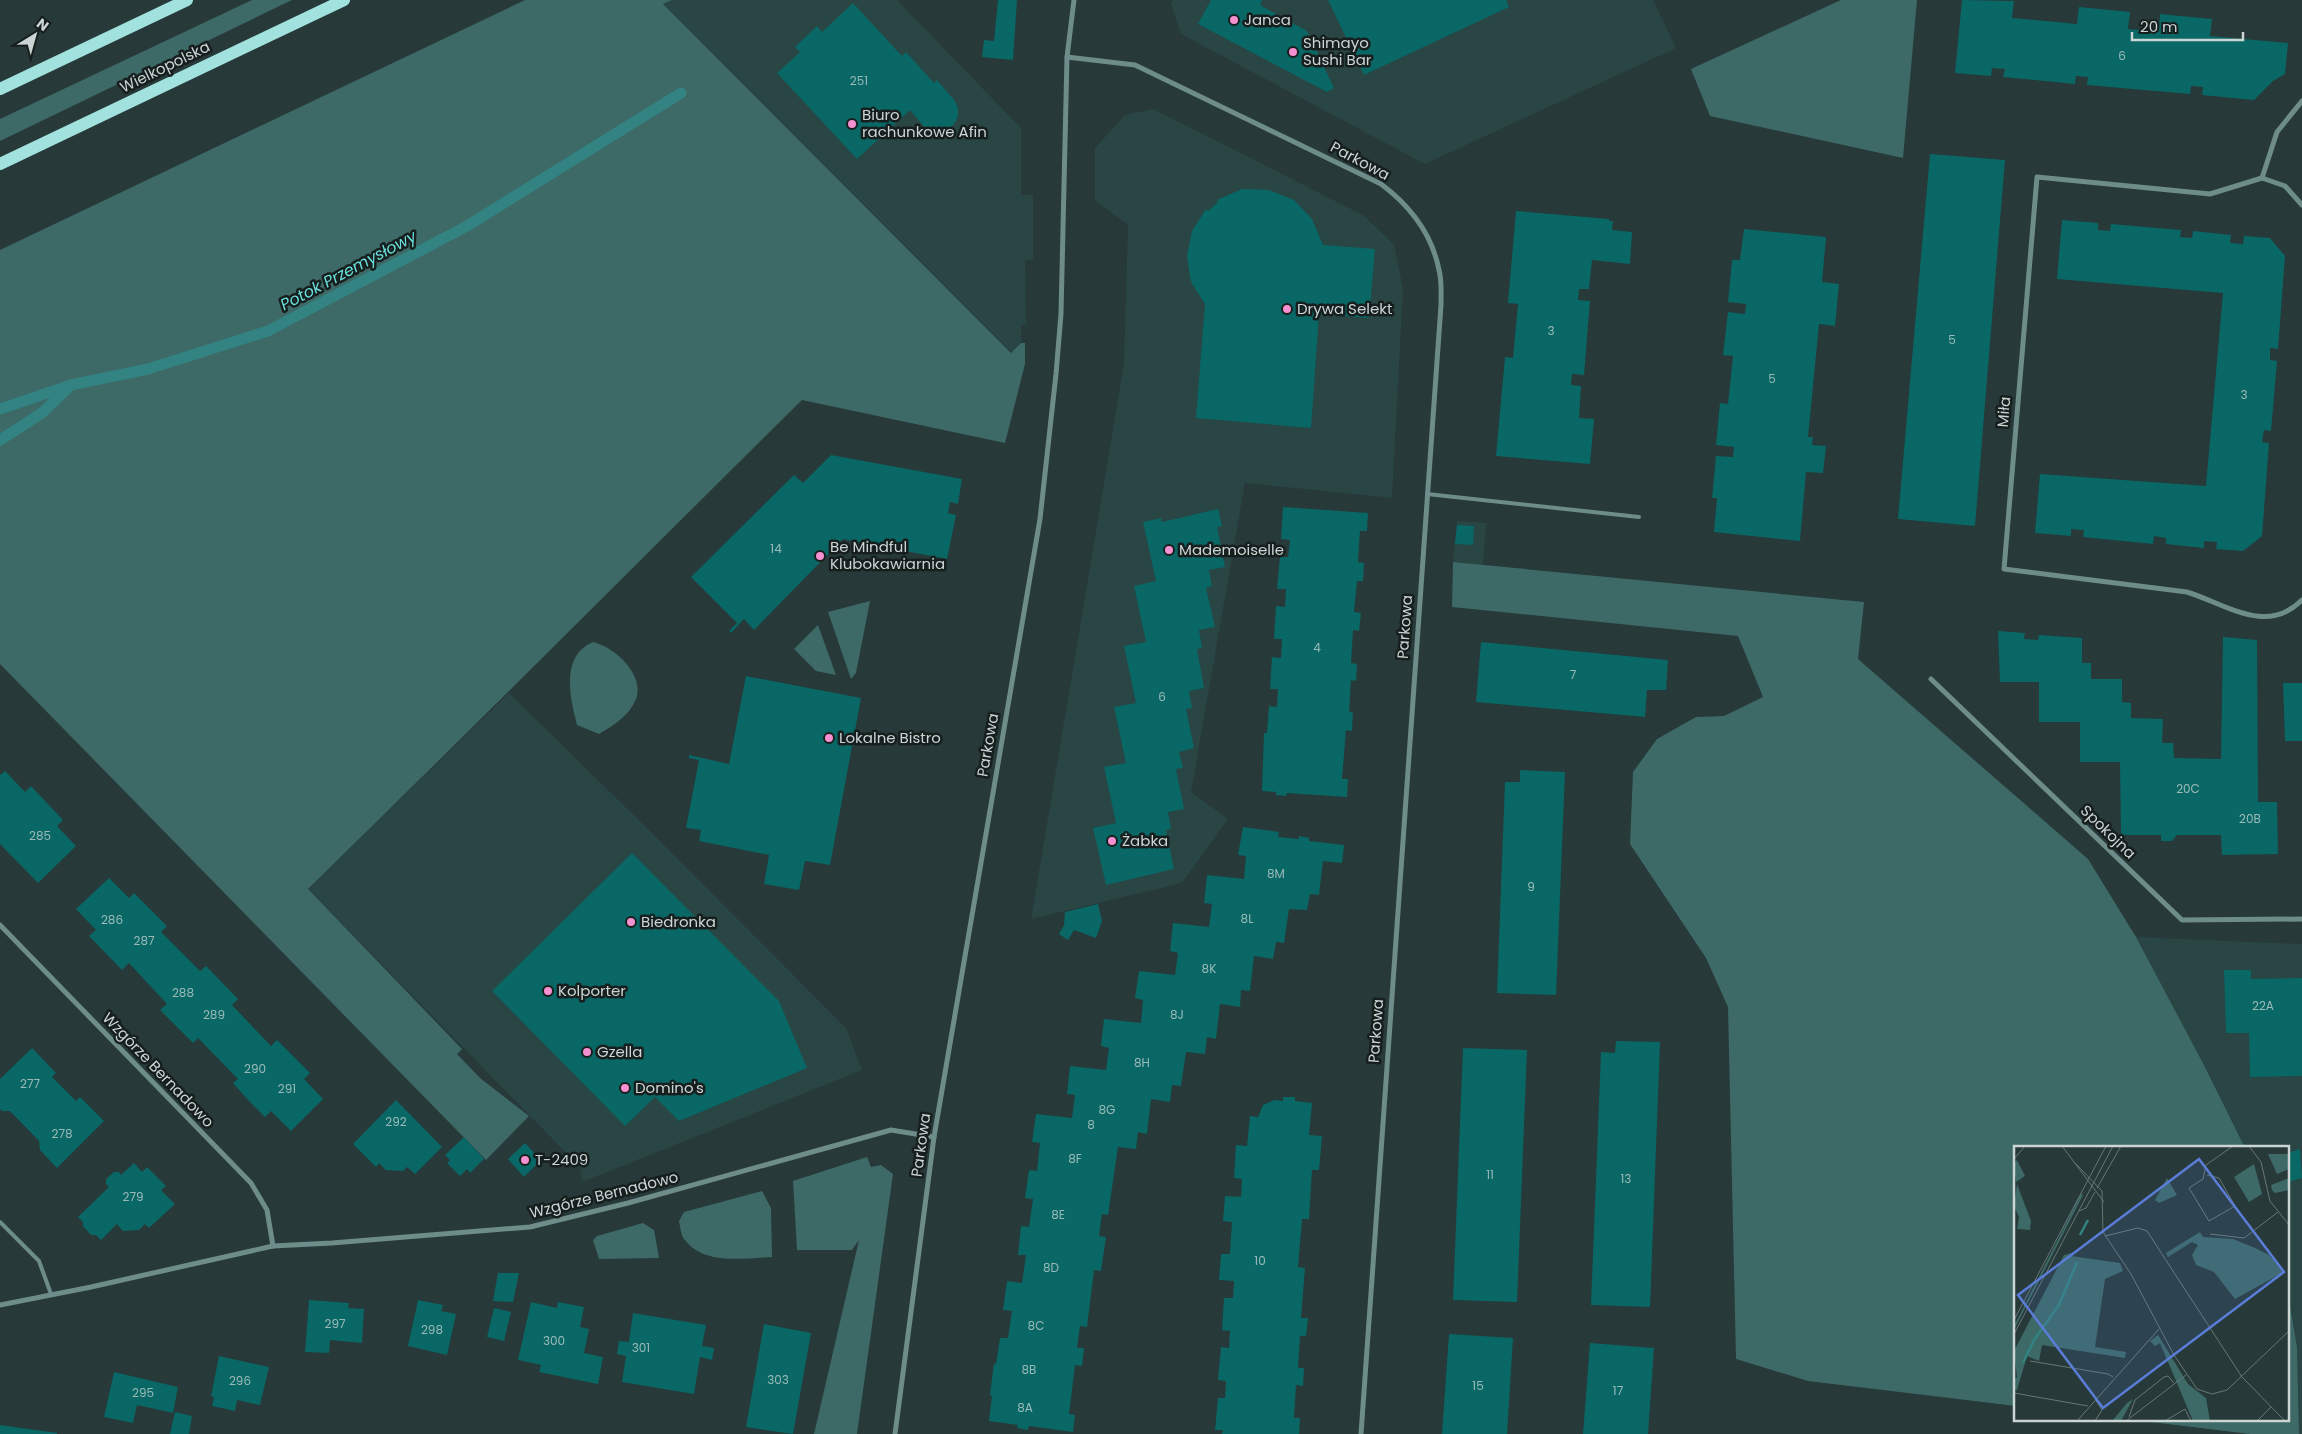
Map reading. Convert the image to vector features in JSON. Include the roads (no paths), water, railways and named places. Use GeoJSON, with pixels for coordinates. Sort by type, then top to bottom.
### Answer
{"type":"FeatureCollection","features":[{"type":"Feature","properties":{"kind":"main road"},"geometry":{"type":"LineString","coordinates":[[0,89],[187,0]]}},
{"type":"Feature","properties":{"kind":"main road","name":"Wielkopolska"},"geometry":{"type":"LineString","coordinates":[[0,164],[344,0]]}},
{"type":"Feature","properties":{"kind":"street","name":"Parkowa"},"geometry":{"type":"LineString","coordinates":[[895,1434],[934,1137],[1040,519],[1056,374],[1060,314],[1067,57],[1074,0]]}},
{"type":"Feature","properties":{"kind":"street","name":"Parkowa"},"geometry":{"type":"LineString","coordinates":[[1067,57],[1135,65],[1381,184],[1399,198],[1412,212],[1427,236],[1440,270],[1441,306],[1360,1434]]}},
{"type":"Feature","properties":{"kind":"street"},"geometry":{"type":"LineString","coordinates":[[2302,101],[2277,132],[2262,178],[2285,186],[2302,205]]}},
{"type":"Feature","properties":{"kind":"street","name":"Miła"},"geometry":{"type":"LineString","coordinates":[[2262,178],[2210,194],[2037,177],[2004,569],[2187,592],[2207,598],[2245,616],[2269,617],[2283,613],[2302,600]]}},
{"type":"Feature","properties":{"kind":"street","name":"Spokojna"},"geometry":{"type":"LineString","coordinates":[[1931,679],[2182,920],[2302,920]]}},
{"type":"Feature","properties":{"kind":"street","name":"Wzgórze Bernadowo"},"geometry":{"type":"LineString","coordinates":[[0,924],[251,1183],[267,1210],[273,1246]]}},
{"type":"Feature","properties":{"kind":"street","name":"Wzgórze Bernadowo"},"geometry":{"type":"LineString","coordinates":[[0,1305],[273,1246],[530,1227],[628,1203],[891,1130],[934,1137]]}},
{"type":"Feature","properties":{"kind":"lane"},"geometry":{"type":"LineString","coordinates":[[1427,494],[1639,517]]}},
{"type":"Feature","properties":{"kind":"lane"},"geometry":{"type":"LineString","coordinates":[[0,1222],[39,1262],[52,1294]]}},
{"type":"Feature","properties":{"kind":"waterway","name":"Potok Przemysłowy"},"geometry":{"type":"LineString","coordinates":[[0,409],[71,385],[148,369],[268,331],[467,226],[681,93]]}},
{"type":"Feature","properties":{"kind":"waterway"},"geometry":{"type":"LineString","coordinates":[[0,440],[42,413],[68,388]]}},
{"type":"Feature","properties":{"kind":"place","name":"Janca"},"geometry":{"type":"Point","coordinates":[1234,20]}},
{"type":"Feature","properties":{"kind":"place","name":"Shimayo Sushi Bar"},"geometry":{"type":"Point","coordinates":[1293,52]}},
{"type":"Feature","properties":{"kind":"place","name":"Biuro rachunkowe Afin"},"geometry":{"type":"Point","coordinates":[852,124]}},
{"type":"Feature","properties":{"kind":"place","name":"Drywa Selekt"},"geometry":{"type":"Point","coordinates":[1287,309]}},
{"type":"Feature","properties":{"kind":"place","name":"Mademoiselle"},"geometry":{"type":"Point","coordinates":[1169,550]}},
{"type":"Feature","properties":{"kind":"place","name":"Be Mindful Klubokawiarnia"},"geometry":{"type":"Point","coordinates":[820,556]}},
{"type":"Feature","properties":{"kind":"place","name":"Lokalne Bistro"},"geometry":{"type":"Point","coordinates":[829,738]}},
{"type":"Feature","properties":{"kind":"place","name":"Żabka"},"geometry":{"type":"Point","coordinates":[1112,841]}},
{"type":"Feature","properties":{"kind":"place","name":"Biedronka"},"geometry":{"type":"Point","coordinates":[631,922]}},
{"type":"Feature","properties":{"kind":"place","name":"Kolporter"},"geometry":{"type":"Point","coordinates":[548,991]}},
{"type":"Feature","properties":{"kind":"place","name":"Gzella"},"geometry":{"type":"Point","coordinates":[587,1052]}},
{"type":"Feature","properties":{"kind":"place","name":"Domino's"},"geometry":{"type":"Point","coordinates":[625,1088]}},
{"type":"Feature","properties":{"kind":"place","name":"T-2409"},"geometry":{"type":"Point","coordinates":[525,1160]}}]}
